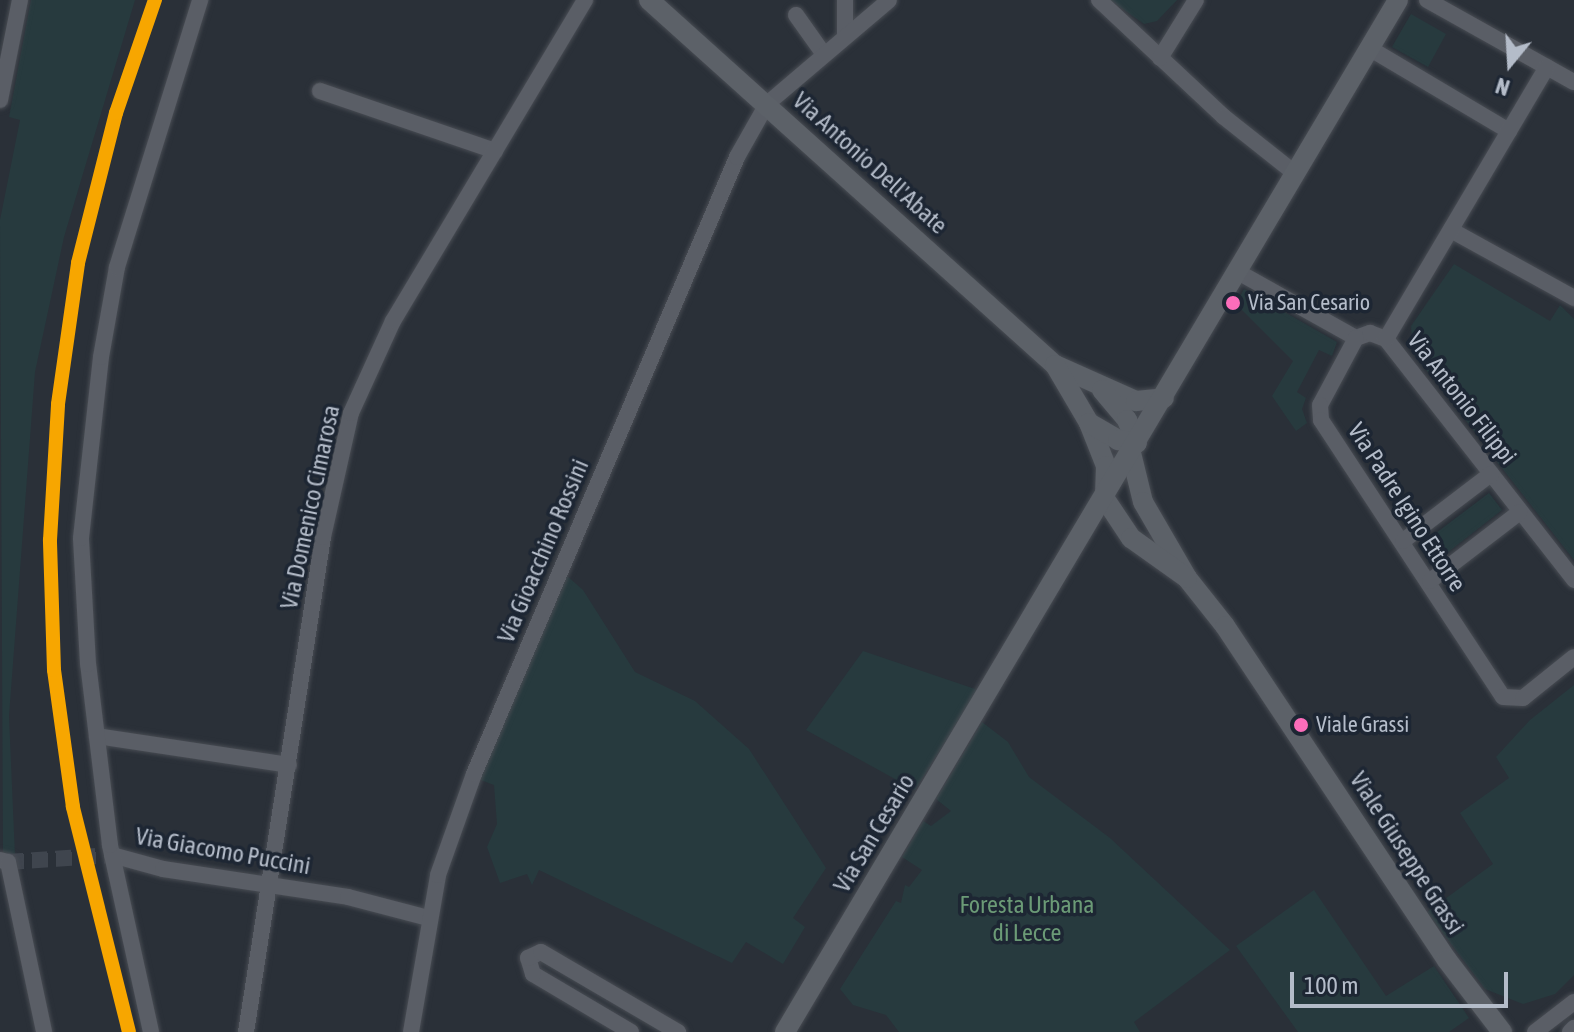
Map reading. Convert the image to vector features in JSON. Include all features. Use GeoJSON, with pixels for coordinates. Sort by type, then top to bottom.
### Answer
{"type":"FeatureCollection","features":[{"type":"Feature","properties":{"kind":"main road","name":"Via Antonio Dell'Abate"},"geometry":{"type":"LineString","coordinates":[[649,0],[1055,365],[1101,389],[1136,401],[1164,398]]}},
{"type":"Feature","properties":{"kind":"main road","name":"Via San Cesario"},"geometry":{"type":"LineString","coordinates":[[785,1032],[1105,499],[1398,0]]}},
{"type":"Feature","properties":{"kind":"main road","name":"Via Antonio Dell'Abate"},"geometry":{"type":"LineString","coordinates":[[1055,365],[1089,423],[1106,466],[1105,499]]}},
{"type":"Feature","properties":{"kind":"main road","name":"Via Antonio Dell'Abate"},"geometry":{"type":"LineString","coordinates":[[1101,389],[1127,420],[1134,448]]}},
{"type":"Feature","properties":{"kind":"main road"},"geometry":{"type":"LineString","coordinates":[[1089,423],[1134,448]]}},
{"type":"Feature","properties":{"kind":"main road","name":"Viale Giuseppe Grassi"},"geometry":{"type":"LineString","coordinates":[[1134,448],[1143,502],[1187,578],[1225,626],[1447,960],[1489,1032]]}},
{"type":"Feature","properties":{"kind":"main road"},"geometry":{"type":"LineString","coordinates":[[1105,499],[1123,495],[1143,502]]}},
{"type":"Feature","properties":{"kind":"main road","name":"Viale Giuseppe Grassi"},"geometry":{"type":"LineString","coordinates":[[1105,499],[1131,538],[1187,578]]}},
{"type":"Feature","properties":{"kind":"main road","name":"Viale Giuseppe Grassi"},"geometry":{"type":"LineString","coordinates":[[1447,960],[1502,1032]]}},
{"type":"Feature","properties":{"kind":"street"},"geometry":{"type":"LineString","coordinates":[[0,100],[6,34],[20,0]]}},
{"type":"Feature","properties":{"kind":"street","name":"Via Giacomo Puccini"},"geometry":{"type":"LineString","coordinates":[[200,0],[142,177],[101,357],[81,538],[97,736],[112,855],[348,897],[428,918]]}},
{"type":"Feature","properties":{"kind":"street","name":"Via Domenico Cimarosa"},"geometry":{"type":"LineString","coordinates":[[246,1032],[323,537],[351,413],[393,321],[585,0]]}},
{"type":"Feature","properties":{"kind":"street"},"geometry":{"type":"LineString","coordinates":[[845,0],[845,35]]}},
{"type":"Feature","properties":{"kind":"street"},"geometry":{"type":"LineString","coordinates":[[767,104],[823,53],[889,0]]}},
{"type":"Feature","properties":{"kind":"street"},"geometry":{"type":"LineString","coordinates":[[1099,0],[1160,58],[1296,174]]}},
{"type":"Feature","properties":{"kind":"street"},"geometry":{"type":"LineString","coordinates":[[1160,58],[1196,0]]}},
{"type":"Feature","properties":{"kind":"street"},"geometry":{"type":"LineString","coordinates":[[1427,0],[1574,82]]}},
{"type":"Feature","properties":{"kind":"street"},"geometry":{"type":"LineString","coordinates":[[796,15],[823,53]]}},
{"type":"Feature","properties":{"kind":"street"},"geometry":{"type":"LineString","coordinates":[[1369,48],[1509,131]]}},
{"type":"Feature","properties":{"kind":"street"},"geometry":{"type":"LineString","coordinates":[[1386,339],[1547,67]]}},
{"type":"Feature","properties":{"kind":"street"},"geometry":{"type":"LineString","coordinates":[[320,91],[495,151]]}},
{"type":"Feature","properties":{"kind":"street","name":"Via Gioacchino Rossini"},"geometry":{"type":"LineString","coordinates":[[411,1032],[428,950],[428,918],[480,760],[696,248],[767,104]]}},
{"type":"Feature","properties":{"kind":"street"},"geometry":{"type":"LineString","coordinates":[[1451,230],[1574,298]]}},
{"type":"Feature","properties":{"kind":"street","name":"Via Antonio Filippi"},"geometry":{"type":"LineString","coordinates":[[1238,272],[1356,338],[1370,333],[1386,339],[1574,580]]}},
{"type":"Feature","properties":{"kind":"street"},"geometry":{"type":"LineString","coordinates":[[1552,287],[1574,310]]}},
{"type":"Feature","properties":{"kind":"street","name":"Via Padre Igino Ettorre"},"geometry":{"type":"LineString","coordinates":[[1356,338],[1318,412],[1503,697],[1523,698],[1574,657]]}},
{"type":"Feature","properties":{"kind":"street"},"geometry":{"type":"LineString","coordinates":[[1403,541],[1491,474]]}},
{"type":"Feature","properties":{"kind":"street"},"geometry":{"type":"LineString","coordinates":[[1430,581],[1520,512]]}},
{"type":"Feature","properties":{"kind":"street"},"geometry":{"type":"LineString","coordinates":[[97,736],[289,765]]}},
{"type":"Feature","properties":{"kind":"street"},"geometry":{"type":"LineString","coordinates":[[112,855],[151,1032]]}},
{"type":"Feature","properties":{"kind":"street"},"geometry":{"type":"LineString","coordinates":[[4,861],[44,1032]]}},
{"type":"Feature","properties":{"kind":"street"},"geometry":{"type":"LineString","coordinates":[[631,1032],[533,974],[528,958],[541,952],[678,1032]]}},
{"type":"Feature","properties":{"kind":"street"},"geometry":{"type":"LineString","coordinates":[[1535,1032],[1574,1002]]}},
{"type":"Feature","properties":{"kind":"green space"},"geometry":{"type":"Polygon","coordinates":[[[31,0],[135,0],[64,237],[35,372],[9,716],[15,856],[3,856],[0,220],[20,120],[9,117],[31,0]]]}},
{"type":"Feature","properties":{"kind":"green space"},"geometry":{"type":"Polygon","coordinates":[[[1110,0],[1177,0],[1157,21],[1144,24],[1110,0]]]}},
{"type":"Feature","properties":{"kind":"green space"},"geometry":{"type":"Polygon","coordinates":[[[1411,14],[1446,34],[1428,67],[1392,47],[1411,14]]]}},
{"type":"Feature","properties":{"kind":"green space"},"geometry":{"type":"Polygon","coordinates":[[[1454,264],[1550,321],[1560,305],[1574,319],[1574,560],[1494,458],[1500,453],[1490,441],[1485,445],[1413,353],[1411,326],[1454,264]]]}},
{"type":"Feature","properties":{"kind":"green space"},"geometry":{"type":"Polygon","coordinates":[[[1244,289],[1337,342],[1332,356],[1319,350],[1297,392],[1306,398],[1302,409],[1307,423],[1296,431],[1272,396],[1293,361],[1236,304],[1244,289]]]}},
{"type":"Feature","properties":{"kind":"green space"},"geometry":{"type":"Polygon","coordinates":[[[1489,493],[1502,510],[1433,564],[1420,545],[1489,493]]]}},
{"type":"Feature","properties":{"kind":"green space"},"geometry":{"type":"Polygon","coordinates":[[[567,576],[583,590],[635,672],[695,701],[749,749],[826,868],[793,918],[805,927],[783,964],[746,942],[732,963],[539,870],[532,885],[527,874],[500,883],[487,847],[497,824],[494,785],[478,779],[567,576]]]}},
{"type":"Feature","properties":{"kind":"green space"},"geometry":{"type":"Polygon","coordinates":[[[863,651],[978,690],[915,790],[806,730],[863,651]]]}},
{"type":"Feature","properties":{"kind":"green space"},"geometry":{"type":"Polygon","coordinates":[[[1574,685],[1574,975],[1555,994],[1523,1004],[1485,989],[1427,912],[1493,864],[1460,813],[1509,778],[1496,757],[1530,720],[1574,685]]]}},
{"type":"Feature","properties":{"kind":"green space","name":"Foresta Urbana di Lecce"},"geometry":{"type":"Polygon","coordinates":[[[982,722],[1008,742],[1029,777],[1110,838],[1230,950],[1134,1022],[1140,1032],[899,1032],[886,1015],[853,1005],[840,989],[896,901],[901,903],[905,885],[909,887],[922,870],[902,857],[923,821],[931,826],[951,811],[936,799],[982,722]]]}},
{"type":"Feature","properties":{"kind":"green space"},"geometry":{"type":"Polygon","coordinates":[[[1314,890],[1386,996],[1434,966],[1469,1018],[1449,1032],[1298,1032],[1236,946],[1314,890]]]}},
{"type":"Feature","properties":{"kind":"tunnel"},"geometry":{"type":"LineString","coordinates":[[8,862],[112,855]]}},
{"type":"Feature","properties":{"kind":"transit line"},"geometry":{"type":"LineString","coordinates":[[129,1032],[73,807],[54,670],[50,540],[58,404],[78,263],[116,113],[155,0]]}},
{"type":"Feature","properties":{"kind":"place","name":"Via San Cesario"},"geometry":{"type":"Point","coordinates":[1233,303]}},
{"type":"Feature","properties":{"kind":"place","name":"Viale Grassi"},"geometry":{"type":"Point","coordinates":[1301,725]}}]}
